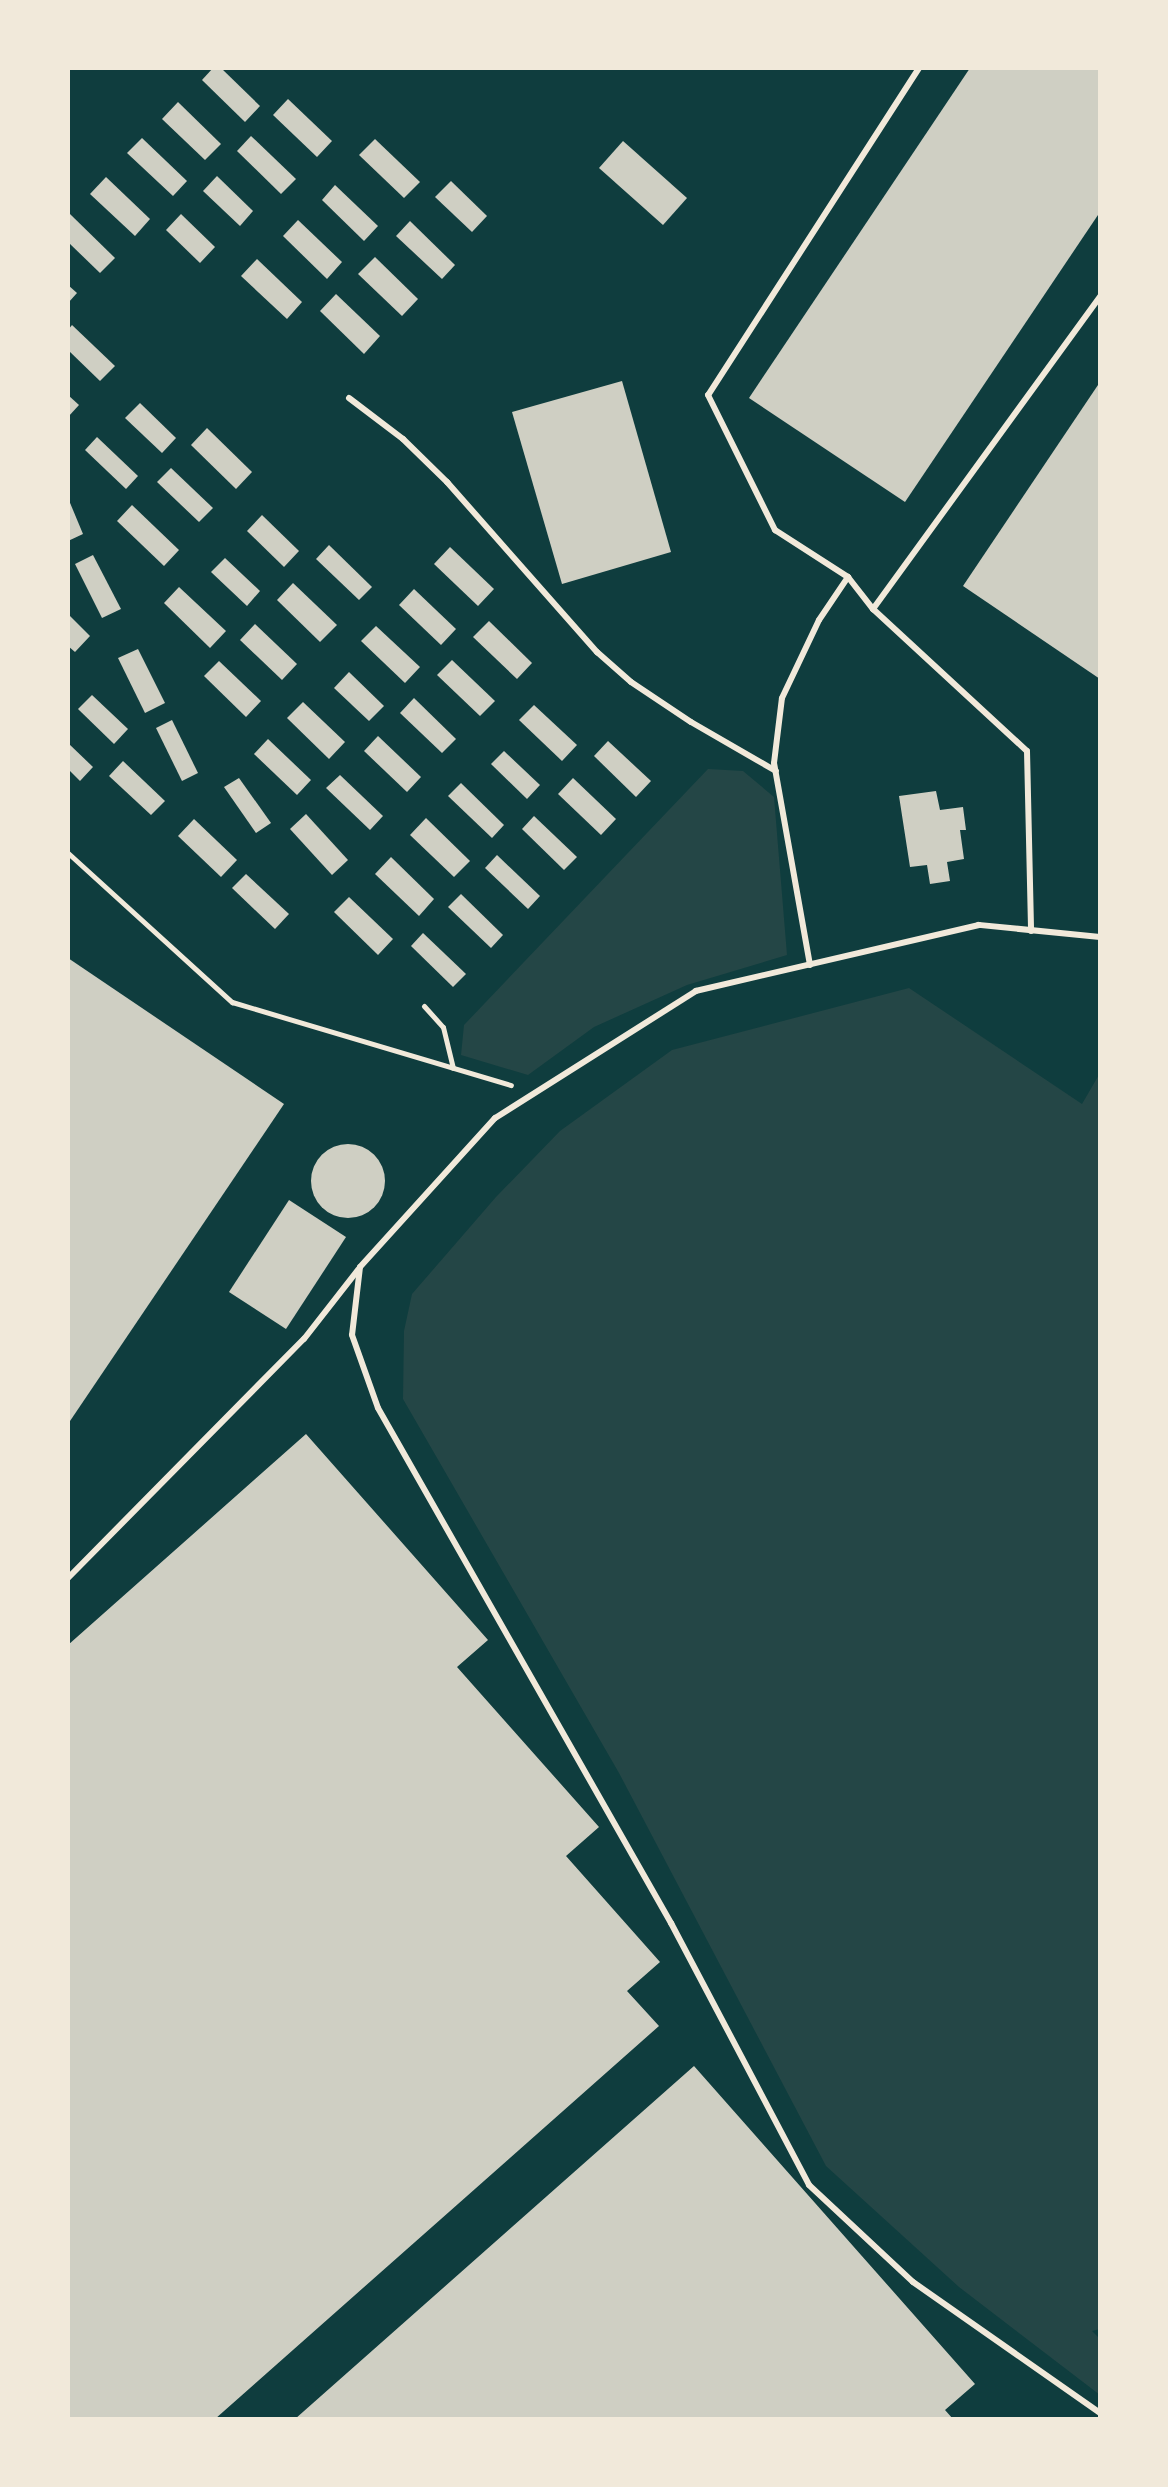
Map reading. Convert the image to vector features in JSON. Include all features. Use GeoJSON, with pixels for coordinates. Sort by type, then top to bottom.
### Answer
{"type":"FeatureCollection","features":[{"type":"Feature","properties":{"kind":"lane"},"geometry":{"type":"LineString","coordinates":[[919,68],[708,395],[775,530],[848,577],[873,609],[1027,751],[1031,931]]}},
{"type":"Feature","properties":{"kind":"lane"},"geometry":{"type":"LineString","coordinates":[[873,609],[1100,296]]}},
{"type":"Feature","properties":{"kind":"lane"},"geometry":{"type":"LineString","coordinates":[[349,398],[403,439],[447,482],[587,641],[631,682],[691,722],[776,771]]}},
{"type":"Feature","properties":{"kind":"lane"},"geometry":{"type":"LineString","coordinates":[[810,965],[776,771],[782,698],[819,620],[848,577]]}},
{"type":"Feature","properties":{"kind":"lane"},"geometry":{"type":"LineString","coordinates":[[68,1578],[304,1339],[360,1267],[495,1118],[696,991],[979,925],[1100,937]]}},
{"type":"Feature","properties":{"kind":"lane"},"geometry":{"type":"LineString","coordinates":[[360,1267],[352,1335],[378,1408],[671,1923],[809,2185],[913,2282],[1100,2413]]}},
{"type":"Feature","properties":{"kind":"path"},"geometry":{"type":"LineString","coordinates":[[68,853],[232,1002],[535,1092]]}},
{"type":"Feature","properties":{"kind":"path"},"geometry":{"type":"LineString","coordinates":[[424,1006],[443,1027],[453,1068]]}},
{"type":"Feature","properties":{"kind":"shaded area"},"geometry":{"type":"Polygon","coordinates":[[[708,769],[743,771],[774,797],[787,955],[687,985],[594,1027],[528,1075],[461,1055],[464,1025],[708,769]]]}},
{"type":"Feature","properties":{"kind":"shaded area"},"geometry":{"type":"Polygon","coordinates":[[[909,988],[1082,1104],[1100,1073],[1100,2329],[1092,2331],[1100,2339],[1100,2395],[959,2287],[826,2166],[619,1773],[403,1399],[404,1331],[412,1294],[496,1197],[560,1131],[672,1050],[909,988]]]}},
{"type":"Feature","properties":{"kind":"building"},"geometry":{"type":"Polygon","coordinates":[[[213,68],[221,68],[260,106],[245,122],[202,80],[213,68]]]}},
{"type":"Feature","properties":{"kind":"building"},"geometry":{"type":"Polygon","coordinates":[[[970,68],[1100,68],[1100,212],[905,502],[749,398],[970,68]]]}},
{"type":"Feature","properties":{"kind":"building"},"geometry":{"type":"Polygon","coordinates":[[[288,99],[332,141],[317,157],[273,115],[288,99]]]}},
{"type":"Feature","properties":{"kind":"building"},"geometry":{"type":"Polygon","coordinates":[[[178,102],[221,144],[205,160],[162,119],[178,102]]]}},
{"type":"Feature","properties":{"kind":"building"},"geometry":{"type":"Polygon","coordinates":[[[251,136],[296,179],[281,194],[237,151],[251,136]]]}},
{"type":"Feature","properties":{"kind":"building"},"geometry":{"type":"Polygon","coordinates":[[[142,138],[187,181],[173,196],[127,153],[142,138]]]}},
{"type":"Feature","properties":{"kind":"building"},"geometry":{"type":"Polygon","coordinates":[[[375,139],[420,182],[404,198],[359,155],[375,139]]]}},
{"type":"Feature","properties":{"kind":"building"},"geometry":{"type":"Polygon","coordinates":[[[623,141],[687,198],[663,225],[599,168],[623,141]]]}},
{"type":"Feature","properties":{"kind":"building"},"geometry":{"type":"Polygon","coordinates":[[[217,176],[253,211],[240,226],[203,191],[217,176]]]}},
{"type":"Feature","properties":{"kind":"building"},"geometry":{"type":"Polygon","coordinates":[[[106,177],[150,219],[135,236],[90,194],[106,177]]]}},
{"type":"Feature","properties":{"kind":"building"},"geometry":{"type":"Polygon","coordinates":[[[451,181],[487,216],[472,232],[435,197],[451,181]]]}},
{"type":"Feature","properties":{"kind":"building"},"geometry":{"type":"Polygon","coordinates":[[[335,185],[378,226],[364,241],[322,200],[335,185]]]}},
{"type":"Feature","properties":{"kind":"building"},"geometry":{"type":"Polygon","coordinates":[[[70,214],[115,258],[100,273],[68,242],[70,214]]]}},
{"type":"Feature","properties":{"kind":"building"},"geometry":{"type":"Polygon","coordinates":[[[181,214],[215,247],[200,263],[166,230],[181,214]]]}},
{"type":"Feature","properties":{"kind":"building"},"geometry":{"type":"Polygon","coordinates":[[[298,220],[342,262],[327,279],[283,236],[298,220]]]}},
{"type":"Feature","properties":{"kind":"building"},"geometry":{"type":"Polygon","coordinates":[[[410,221],[455,265],[442,279],[396,236],[410,221]]]}},
{"type":"Feature","properties":{"kind":"building"},"geometry":{"type":"Polygon","coordinates":[[[375,257],[418,299],[402,316],[358,274],[375,257]]]}},
{"type":"Feature","properties":{"kind":"building"},"geometry":{"type":"Polygon","coordinates":[[[257,259],[302,302],[287,319],[241,276],[257,259]]]}},
{"type":"Feature","properties":{"kind":"building"},"geometry":{"type":"Polygon","coordinates":[[[68,285],[77,293],[68,303],[68,285]]]}},
{"type":"Feature","properties":{"kind":"building"},"geometry":{"type":"Polygon","coordinates":[[[336,294],[380,336],[364,354],[320,311],[336,294]]]}},
{"type":"Feature","properties":{"kind":"building"},"geometry":{"type":"Polygon","coordinates":[[[72,325],[115,366],[100,381],[68,350],[68,330],[72,325]]]}},
{"type":"Feature","properties":{"kind":"building"},"geometry":{"type":"Polygon","coordinates":[[[622,381],[671,552],[562,584],[512,412],[622,381]]]}},
{"type":"Feature","properties":{"kind":"building"},"geometry":{"type":"Polygon","coordinates":[[[1100,382],[1100,679],[963,586],[1100,382]]]}},
{"type":"Feature","properties":{"kind":"building"},"geometry":{"type":"Polygon","coordinates":[[[68,395],[79,405],[68,417],[68,395]]]}},
{"type":"Feature","properties":{"kind":"building"},"geometry":{"type":"Polygon","coordinates":[[[140,403],[176,438],[162,453],[125,418],[140,403]]]}},
{"type":"Feature","properties":{"kind":"building"},"geometry":{"type":"Polygon","coordinates":[[[207,428],[252,472],[236,489],[191,445],[207,428]]]}},
{"type":"Feature","properties":{"kind":"building"},"geometry":{"type":"Polygon","coordinates":[[[97,437],[138,476],[126,489],[85,450],[97,437]]]}},
{"type":"Feature","properties":{"kind":"building"},"geometry":{"type":"Polygon","coordinates":[[[171,468],[213,508],[199,522],[157,482],[171,468]]]}},
{"type":"Feature","properties":{"kind":"building"},"geometry":{"type":"Polygon","coordinates":[[[68,498],[83,534],[68,541],[68,498]]]}},
{"type":"Feature","properties":{"kind":"building"},"geometry":{"type":"Polygon","coordinates":[[[132,505],[179,550],[164,566],[117,521],[132,505]]]}},
{"type":"Feature","properties":{"kind":"building"},"geometry":{"type":"Polygon","coordinates":[[[262,515],[299,551],[284,567],[247,531],[262,515]]]}},
{"type":"Feature","properties":{"kind":"building"},"geometry":{"type":"Polygon","coordinates":[[[329,545],[372,587],[359,600],[316,559],[329,545]]]}},
{"type":"Feature","properties":{"kind":"building"},"geometry":{"type":"Polygon","coordinates":[[[450,547],[494,589],[478,606],[434,564],[450,547]]]}},
{"type":"Feature","properties":{"kind":"building"},"geometry":{"type":"Polygon","coordinates":[[[93,555],[121,609],[102,618],[75,564],[93,555]]]}},
{"type":"Feature","properties":{"kind":"building"},"geometry":{"type":"Polygon","coordinates":[[[225,558],[260,591],[247,606],[211,572],[225,558]]]}},
{"type":"Feature","properties":{"kind":"building"},"geometry":{"type":"Polygon","coordinates":[[[293,583],[337,625],[320,642],[277,600],[293,583]]]}},
{"type":"Feature","properties":{"kind":"building"},"geometry":{"type":"Polygon","coordinates":[[[179,587],[226,631],[210,648],[164,603],[179,587]]]}},
{"type":"Feature","properties":{"kind":"building"},"geometry":{"type":"Polygon","coordinates":[[[414,589],[456,629],[441,645],[399,605],[414,589]]]}},
{"type":"Feature","properties":{"kind":"building"},"geometry":{"type":"Polygon","coordinates":[[[68,614],[90,636],[75,652],[68,646],[68,614]]]}},
{"type":"Feature","properties":{"kind":"building"},"geometry":{"type":"Polygon","coordinates":[[[489,621],[532,663],[517,679],[473,637],[489,621]]]}},
{"type":"Feature","properties":{"kind":"building"},"geometry":{"type":"Polygon","coordinates":[[[255,624],[297,664],[282,680],[240,640],[255,624]]]}},
{"type":"Feature","properties":{"kind":"building"},"geometry":{"type":"Polygon","coordinates":[[[376,626],[420,667],[405,683],[361,641],[376,626]]]}},
{"type":"Feature","properties":{"kind":"building"},"geometry":{"type":"Polygon","coordinates":[[[138,649],[165,703],[145,713],[118,658],[138,649]]]}},
{"type":"Feature","properties":{"kind":"building"},"geometry":{"type":"Polygon","coordinates":[[[452,660],[495,701],[480,716],[437,675],[452,660]]]}},
{"type":"Feature","properties":{"kind":"building"},"geometry":{"type":"Polygon","coordinates":[[[219,661],[261,701],[246,717],[204,676],[219,661]]]}},
{"type":"Feature","properties":{"kind":"building"},"geometry":{"type":"Polygon","coordinates":[[[349,672],[384,706],[369,721],[334,688],[349,672]]]}},
{"type":"Feature","properties":{"kind":"building"},"geometry":{"type":"Polygon","coordinates":[[[92,695],[128,729],[114,744],[78,709],[92,695]]]}},
{"type":"Feature","properties":{"kind":"building"},"geometry":{"type":"Polygon","coordinates":[[[414,698],[456,739],[442,753],[400,713],[414,698]]]}},
{"type":"Feature","properties":{"kind":"building"},"geometry":{"type":"Polygon","coordinates":[[[303,702],[345,742],[329,759],[287,718],[303,702]]]}},
{"type":"Feature","properties":{"kind":"building"},"geometry":{"type":"Polygon","coordinates":[[[534,705],[577,745],[562,761],[519,720],[534,705]]]}},
{"type":"Feature","properties":{"kind":"building"},"geometry":{"type":"Polygon","coordinates":[[[172,720],[198,773],[182,781],[156,728],[172,720]]]}},
{"type":"Feature","properties":{"kind":"building"},"geometry":{"type":"Polygon","coordinates":[[[378,736],[421,777],[407,792],[364,751],[378,736]]]}},
{"type":"Feature","properties":{"kind":"building"},"geometry":{"type":"Polygon","coordinates":[[[268,739],[311,780],[297,795],[254,754],[268,739]]]}},
{"type":"Feature","properties":{"kind":"building"},"geometry":{"type":"Polygon","coordinates":[[[608,741],[651,781],[636,797],[594,756],[608,741]]]}},
{"type":"Feature","properties":{"kind":"building"},"geometry":{"type":"Polygon","coordinates":[[[68,743],[93,767],[80,781],[68,769],[68,743]]]}},
{"type":"Feature","properties":{"kind":"building"},"geometry":{"type":"Polygon","coordinates":[[[504,751],[540,785],[527,799],[491,764],[504,751]]]}},
{"type":"Feature","properties":{"kind":"building"},"geometry":{"type":"Polygon","coordinates":[[[123,761],[165,801],[151,815],[109,776],[123,761]]]}},
{"type":"Feature","properties":{"kind":"building"},"geometry":{"type":"Polygon","coordinates":[[[340,775],[383,816],[370,830],[326,788],[340,775]]]}},
{"type":"Feature","properties":{"kind":"building"},"geometry":{"type":"Polygon","coordinates":[[[239,778],[271,823],[256,833],[224,787],[239,778]]]}},
{"type":"Feature","properties":{"kind":"building"},"geometry":{"type":"Polygon","coordinates":[[[573,778],[616,819],[601,835],[558,794],[573,778]]]}},
{"type":"Feature","properties":{"kind":"building"},"geometry":{"type":"Polygon","coordinates":[[[461,783],[504,825],[492,838],[448,796],[461,783]]]}},
{"type":"Feature","properties":{"kind":"building"},"geometry":{"type":"Polygon","coordinates":[[[936,791],[940,810],[963,807],[966,830],[960,830],[964,859],[947,862],[950,881],[930,884],[927,865],[910,867],[899,796],[936,791]]]}},
{"type":"Feature","properties":{"kind":"building"},"geometry":{"type":"Polygon","coordinates":[[[306,814],[348,860],[332,875],[290,829],[306,814]]]}},
{"type":"Feature","properties":{"kind":"building"},"geometry":{"type":"Polygon","coordinates":[[[534,816],[577,857],[564,870],[522,829],[534,816]]]}},
{"type":"Feature","properties":{"kind":"building"},"geometry":{"type":"Polygon","coordinates":[[[426,818],[470,861],[454,877],[410,835],[426,818]]]}},
{"type":"Feature","properties":{"kind":"building"},"geometry":{"type":"Polygon","coordinates":[[[194,819],[237,860],[221,877],[178,836],[194,819]]]}},
{"type":"Feature","properties":{"kind":"building"},"geometry":{"type":"Polygon","coordinates":[[[497,855],[540,896],[528,909],[485,868],[497,855]]]}},
{"type":"Feature","properties":{"kind":"building"},"geometry":{"type":"Polygon","coordinates":[[[391,857],[434,899],[419,916],[375,874],[391,857]]]}},
{"type":"Feature","properties":{"kind":"building"},"geometry":{"type":"Polygon","coordinates":[[[246,874],[289,914],[275,929],[232,888],[246,874]]]}},
{"type":"Feature","properties":{"kind":"building"},"geometry":{"type":"Polygon","coordinates":[[[461,894],[503,935],[491,948],[448,907],[461,894]]]}},
{"type":"Feature","properties":{"kind":"building"},"geometry":{"type":"Polygon","coordinates":[[[349,897],[393,939],[378,955],[334,912],[349,897]]]}},
{"type":"Feature","properties":{"kind":"building"},"geometry":{"type":"Polygon","coordinates":[[[423,933],[466,974],[453,987],[411,946],[423,933]]]}},
{"type":"Feature","properties":{"kind":"building"},"geometry":{"type":"Polygon","coordinates":[[[68,958],[284,1104],[68,1424],[68,958]]]}},
{"type":"Feature","properties":{"kind":"building"},"geometry":{"type":"Polygon","coordinates":[[[341,1144],[355,1144],[369,1150],[379,1160],[385,1181],[383,1195],[369,1212],[355,1218],[341,1218],[327,1212],[317,1202],[311,1188],[311,1174],[317,1160],[327,1150],[341,1144]]]}},
{"type":"Feature","properties":{"kind":"building"},"geometry":{"type":"Polygon","coordinates":[[[289,1200],[346,1237],[286,1329],[229,1292],[289,1200]]]}},
{"type":"Feature","properties":{"kind":"building"},"geometry":{"type":"Polygon","coordinates":[[[306,1434],[488,1640],[457,1667],[599,1827],[566,1856],[660,1962],[627,1991],[659,2026],[215,2419],[68,2419],[68,1645],[306,1434]]]}},
{"type":"Feature","properties":{"kind":"building"},"geometry":{"type":"Polygon","coordinates":[[[694,2066],[975,2384],[945,2410],[953,2419],[295,2419],[694,2066]]]}}]}
